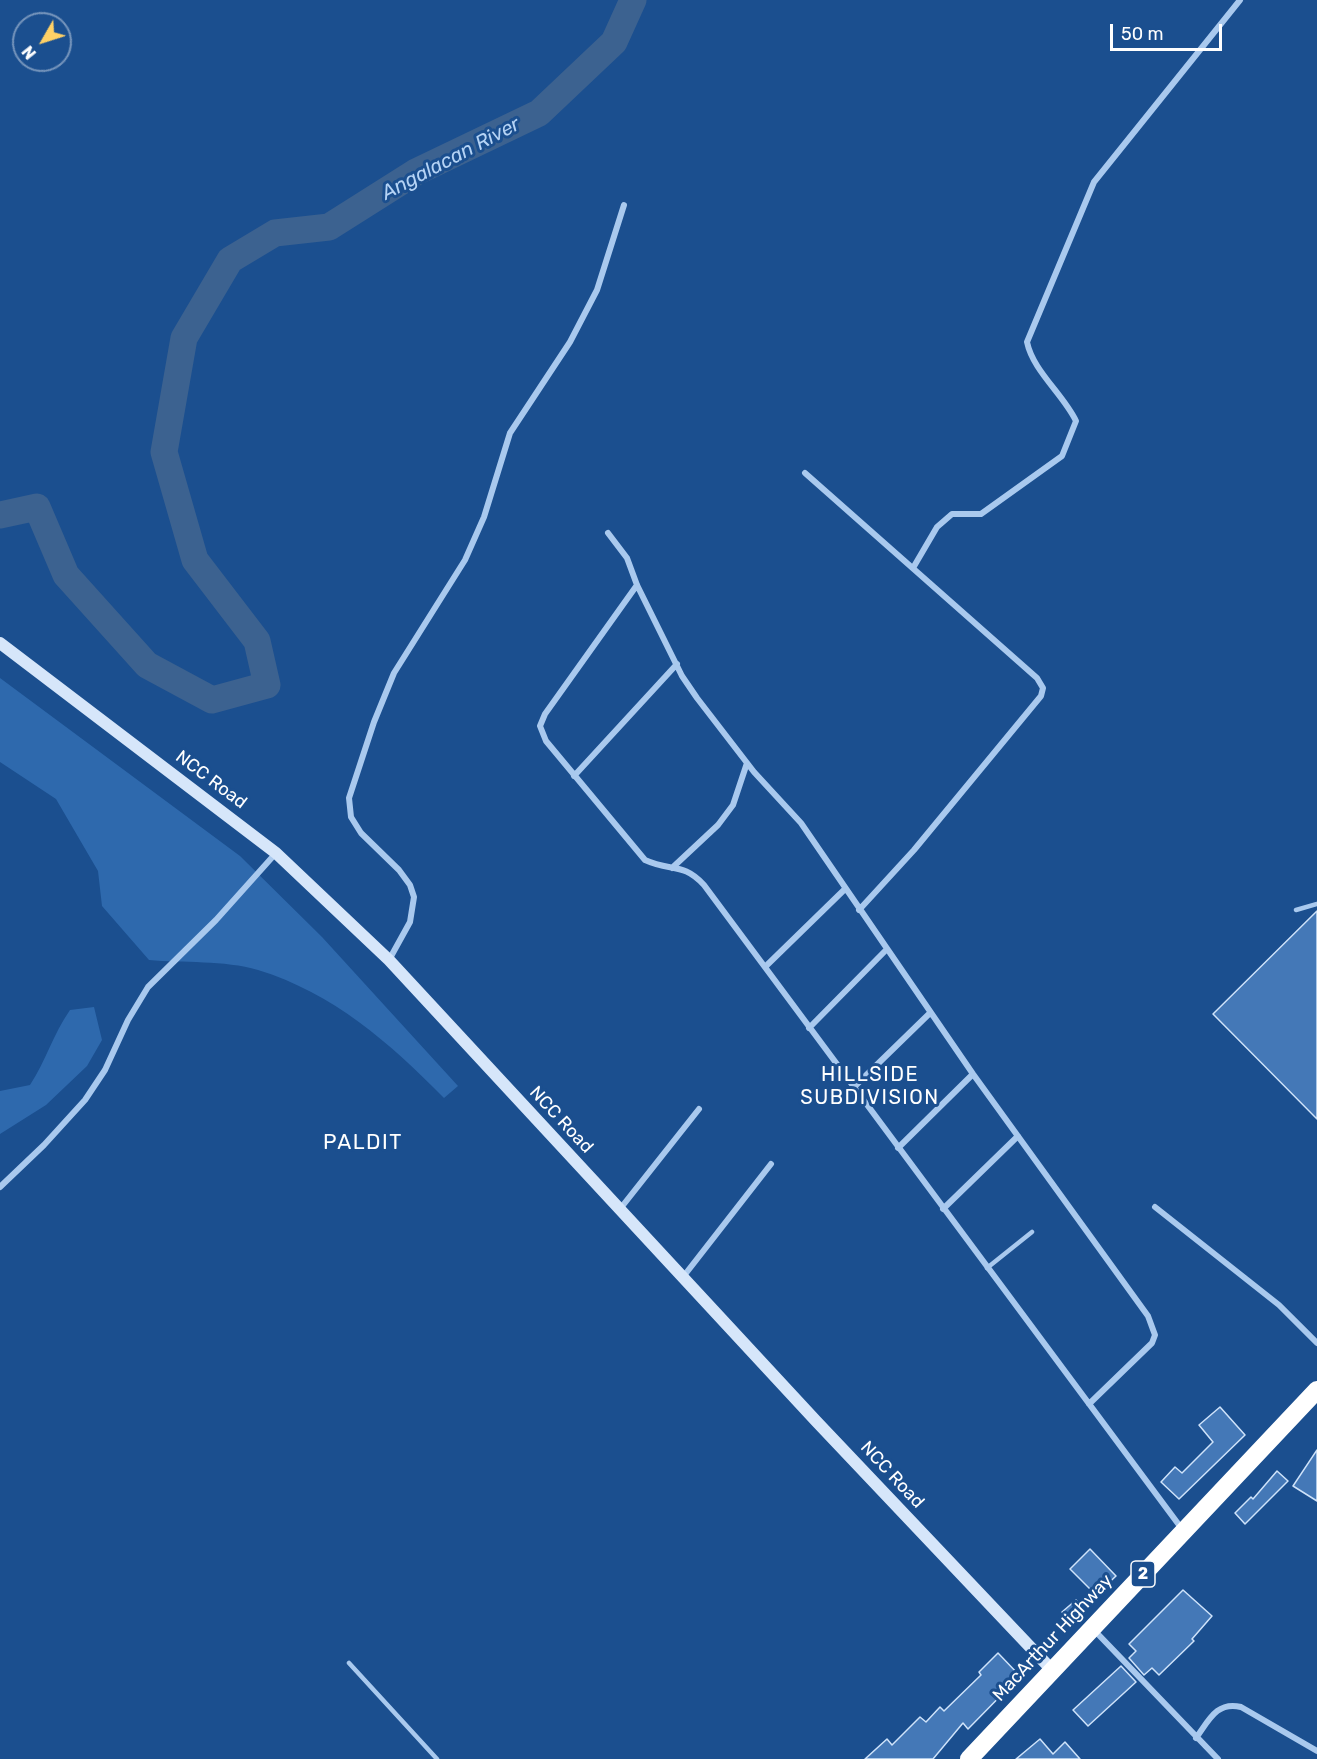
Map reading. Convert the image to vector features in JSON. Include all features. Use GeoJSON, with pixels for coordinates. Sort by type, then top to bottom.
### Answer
{"type":"FeatureCollection","features":[{"type":"Feature","properties":{"kind":"highway","name":"MacArthur Highway"},"geometry":{"type":"LineString","coordinates":[[978,1753],[1052,1670],[1317,1390]]}},
{"type":"Feature","properties":{"kind":"street"},"geometry":{"type":"LineString","coordinates":[[913,568],[937,527],[952,514],[981,514],[1062,456],[1076,421],[1070,407],[1029,354],[1027,342],[1094,182],[1240,0]]}},
{"type":"Feature","properties":{"kind":"street"},"geometry":{"type":"LineString","coordinates":[[389,960],[410,922],[414,897],[410,885],[399,870],[361,833],[351,817],[350,798],[374,722],[394,673],[465,560],[484,517],[510,434],[570,342],[597,290],[624,205]]}},
{"type":"Feature","properties":{"kind":"street"},"geometry":{"type":"LineString","coordinates":[[806,473],[1037,678],[1043,688],[1041,696],[930,831],[859,910]]}},
{"type":"Feature","properties":{"kind":"street"},"geometry":{"type":"LineString","coordinates":[[608,533],[627,558],[637,585],[697,698],[747,763],[801,823],[930,1013],[1154,1326],[1155,1335],[1148,1348],[1089,1404]]}},
{"type":"Feature","properties":{"kind":"street"},"geometry":{"type":"LineString","coordinates":[[637,585],[556,696],[540,726],[546,741],[634,850],[645,860],[662,868],[687,869],[695,875],[1184,1531]]}},
{"type":"Feature","properties":{"kind":"street","name":"NCC Road"},"geometry":{"type":"LineString","coordinates":[[0,643],[276,853],[389,960],[1052,1670]]}},
{"type":"Feature","properties":{"kind":"street"},"geometry":{"type":"LineString","coordinates":[[574,776],[677,664]]}},
{"type":"Feature","properties":{"kind":"street"},"geometry":{"type":"LineString","coordinates":[[671,868],[718,825],[733,805],[747,763]]}},
{"type":"Feature","properties":{"kind":"street"},"geometry":{"type":"LineString","coordinates":[[0,1187],[44,1145],[85,1100],[105,1070],[148,987],[216,920],[276,853]]}},
{"type":"Feature","properties":{"kind":"street"},"geometry":{"type":"LineString","coordinates":[[765,967],[845,889]]}},
{"type":"Feature","properties":{"kind":"street"},"geometry":{"type":"LineString","coordinates":[[808,1028],[886,950]]}},
{"type":"Feature","properties":{"kind":"street"},"geometry":{"type":"LineString","coordinates":[[853,1088],[930,1013]]}},
{"type":"Feature","properties":{"kind":"street"},"geometry":{"type":"LineString","coordinates":[[898,1148],[973,1074]]}},
{"type":"Feature","properties":{"kind":"street"},"geometry":{"type":"LineString","coordinates":[[620,1209],[699,1109]]}},
{"type":"Feature","properties":{"kind":"street"},"geometry":{"type":"LineString","coordinates":[[943,1209],[1018,1136]]}},
{"type":"Feature","properties":{"kind":"street"},"geometry":{"type":"LineString","coordinates":[[683,1277],[771,1164]]}},
{"type":"Feature","properties":{"kind":"street"},"geometry":{"type":"LineString","coordinates":[[1155,1207],[1279,1305],[1317,1343]]}},
{"type":"Feature","properties":{"kind":"street"},"geometry":{"type":"LineString","coordinates":[[1092,1628],[1218,1759]]}},
{"type":"Feature","properties":{"kind":"street"},"geometry":{"type":"LineString","coordinates":[[1196,1738],[1216,1710],[1230,1704],[1241,1707],[1317,1751]]}},
{"type":"Feature","properties":{"kind":"lane"},"geometry":{"type":"LineString","coordinates":[[1296,910],[1317,904]]}},
{"type":"Feature","properties":{"kind":"lane"},"geometry":{"type":"LineString","coordinates":[[987,1268],[1032,1232]]}},
{"type":"Feature","properties":{"kind":"lane"},"geometry":{"type":"LineString","coordinates":[[349,1662],[437,1759]]}},
{"type":"Feature","properties":{"kind":"shaded area"},"geometry":{"type":"Polygon","coordinates":[[[0,678],[240,856],[322,937],[458,1086],[444,1098],[403,1058],[359,1022],[336,1006],[285,980],[245,967],[204,962],[149,960],[102,906],[98,871],[56,799],[0,762],[0,678]]]}},
{"type":"Feature","properties":{"kind":"shaded area"},"geometry":{"type":"Polygon","coordinates":[[[94,1007],[102,1040],[87,1066],[46,1105],[0,1134],[0,1091],[30,1085],[70,1010],[94,1007]]]}},
{"type":"Feature","properties":{"kind":"building"},"geometry":{"type":"Polygon","coordinates":[[[1317,911],[1317,1119],[1213,1014],[1317,911]]]}},
{"type":"Feature","properties":{"kind":"building"},"geometry":{"type":"Polygon","coordinates":[[[1220,1407],[1245,1435],[1179,1499],[1161,1482],[1175,1467],[1182,1473],[1213,1442],[1199,1425],[1220,1407]]]}},
{"type":"Feature","properties":{"kind":"building"},"geometry":{"type":"Polygon","coordinates":[[[1317,1450],[1317,1501],[1293,1486],[1317,1450]]]}},
{"type":"Feature","properties":{"kind":"building"},"geometry":{"type":"Polygon","coordinates":[[[1277,1471],[1288,1481],[1245,1524],[1235,1513],[1251,1497],[1253,1499],[1277,1471]]]}},
{"type":"Feature","properties":{"kind":"building"},"geometry":{"type":"Polygon","coordinates":[[[1090,1549],[1116,1576],[1096,1595],[1070,1569],[1090,1549]]]}},
{"type":"Feature","properties":{"kind":"building"},"geometry":{"type":"Polygon","coordinates":[[[1183,1590],[1212,1616],[1192,1639],[1194,1641],[1159,1675],[1152,1668],[1144,1675],[1129,1658],[1136,1651],[1129,1644],[1183,1590]]]}},
{"type":"Feature","properties":{"kind":"building"},"geometry":{"type":"Polygon","coordinates":[[[1076,1600],[1086,1610],[1073,1623],[1062,1612],[1076,1600]]]}},
{"type":"Feature","properties":{"kind":"building"},"geometry":{"type":"Polygon","coordinates":[[[998,1653],[1020,1676],[968,1729],[963,1723],[933,1759],[865,1759],[887,1739],[892,1745],[920,1717],[926,1722],[940,1707],[944,1711],[981,1675],[979,1672],[998,1653]]]}},
{"type":"Feature","properties":{"kind":"building"},"geometry":{"type":"Polygon","coordinates":[[[1121,1666],[1136,1682],[1088,1726],[1073,1710],[1121,1666]]]}},
{"type":"Feature","properties":{"kind":"building"},"geometry":{"type":"Polygon","coordinates":[[[1040,1739],[1053,1754],[1065,1742],[1080,1759],[1016,1759],[1040,1739]]]}},
{"type":"Feature","properties":{"kind":"waterway","name":"Angalacan River"},"geometry":{"type":"LineString","coordinates":[[0,515],[37,507],[66,575],[147,665],[212,700],[267,685],[257,641],[195,560],[164,452],[184,338],[230,260],[275,233],[329,227],[416,172],[539,113],[614,42],[633,0]]}},
{"type":"Feature","properties":{"kind":"district","name":"HILLSIDE SUBDIVISION"},"geometry":{"type":"Point","coordinates":[870,1086]}},
{"type":"Feature","properties":{"kind":"district","name":"PALDIT"},"geometry":{"type":"Point","coordinates":[363,1143]}}]}
